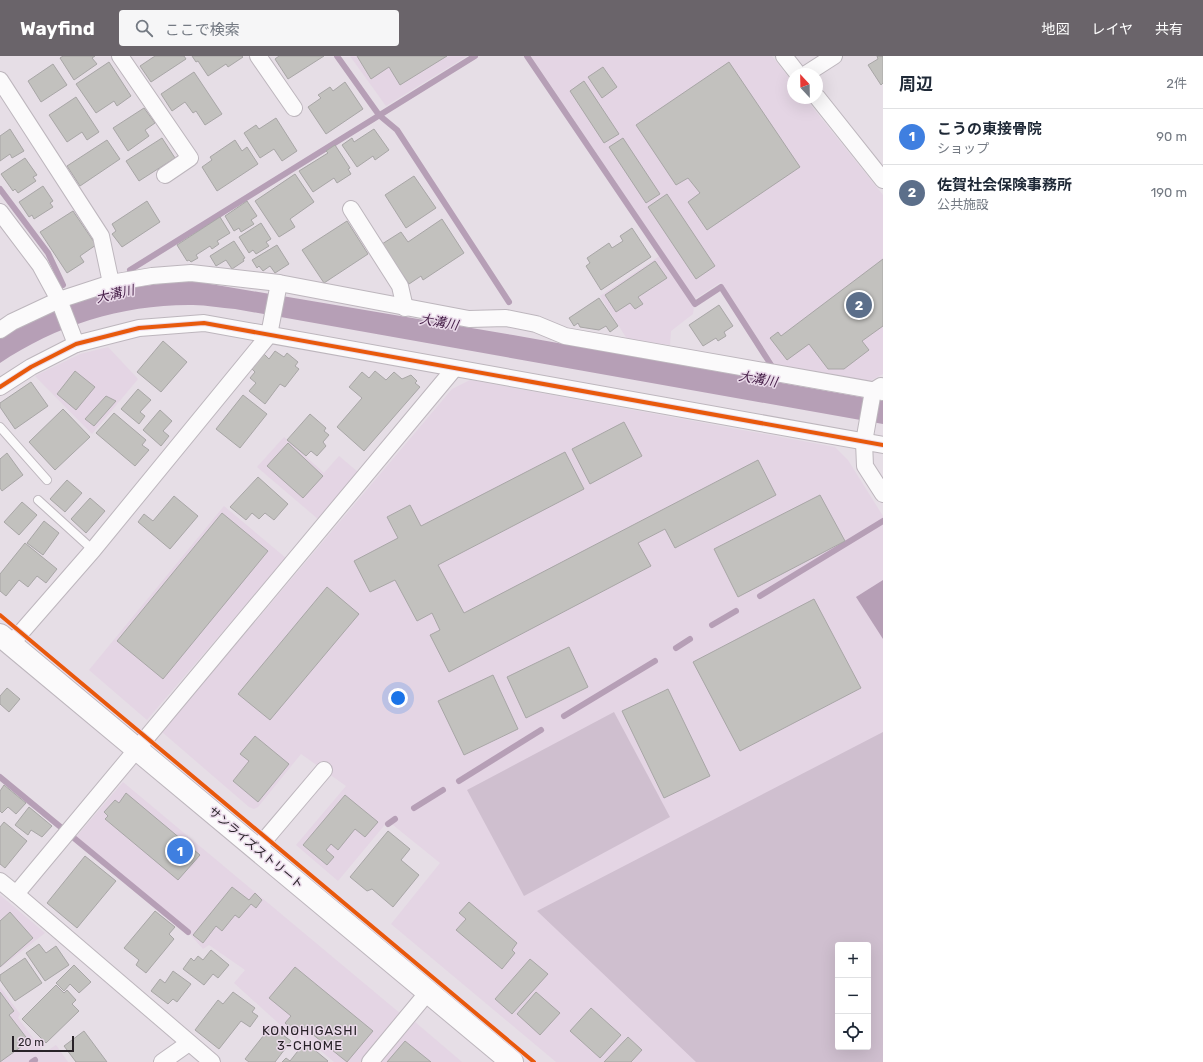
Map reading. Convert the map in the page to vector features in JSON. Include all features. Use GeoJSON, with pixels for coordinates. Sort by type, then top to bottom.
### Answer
{"type":"FeatureCollection","features":[{"type":"Feature","properties":{"kind":"street"},"geometry":{"type":"LineString","coordinates":[[120,56],[190,158],[165,175]]}},
{"type":"Feature","properties":{"kind":"street"},"geometry":{"type":"LineString","coordinates":[[258,56],[294,108]]}},
{"type":"Feature","properties":{"kind":"street"},"geometry":{"type":"LineString","coordinates":[[784,56],[793,68]]}},
{"type":"Feature","properties":{"kind":"street"},"geometry":{"type":"LineString","coordinates":[[815,68],[834,56]]}},
{"type":"Feature","properties":{"kind":"street"},"geometry":{"type":"LineString","coordinates":[[0,80],[101,236],[111,283]]}},
{"type":"Feature","properties":{"kind":"street"},"geometry":{"type":"LineString","coordinates":[[823,104],[883,180]]}},
{"type":"Feature","properties":{"kind":"street"},"geometry":{"type":"LineString","coordinates":[[351,209],[400,286],[405,308]]}},
{"type":"Feature","properties":{"kind":"street"},"geometry":{"type":"LineString","coordinates":[[0,212],[40,264],[60,300],[74,338]]}},
{"type":"Feature","properties":{"kind":"street"},"geometry":{"type":"LineString","coordinates":[[0,330],[12,322],[60,300],[111,283],[152,276],[191,273],[279,283],[469,319],[506,318],[536,324],[565,336],[778,374],[880,390],[865,434],[865,466],[883,494]]}},
{"type":"Feature","properties":{"kind":"street"},"geometry":{"type":"LineString","coordinates":[[6,640],[92,550],[270,328],[279,283]]}},
{"type":"Feature","properties":{"kind":"street"},"geometry":{"type":"LineString","coordinates":[[0,387],[74,338],[139,328],[204,323],[270,328],[454,369],[865,434],[883,445]]}},
{"type":"Feature","properties":{"kind":"street"},"geometry":{"type":"LineString","coordinates":[[16,894],[454,369]]}},
{"type":"Feature","properties":{"kind":"street","name":"サンライズストリート"},"geometry":{"type":"LineString","coordinates":[[6,640],[512,1062]]}},
{"type":"Feature","properties":{"kind":"street"},"geometry":{"type":"LineString","coordinates":[[257,849],[324,770]]}},
{"type":"Feature","properties":{"kind":"street"},"geometry":{"type":"LineString","coordinates":[[0,881],[212,1062]]}},
{"type":"Feature","properties":{"kind":"street"},"geometry":{"type":"LineString","coordinates":[[370,1062],[428,992]]}},
{"type":"Feature","properties":{"kind":"street"},"geometry":{"type":"LineString","coordinates":[[162,1062],[189,1043]]}},
{"type":"Feature","properties":{"kind":"lane"},"geometry":{"type":"LineString","coordinates":[[0,427],[47,480]]}},
{"type":"Feature","properties":{"kind":"lane"},"geometry":{"type":"LineString","coordinates":[[38,500],[92,550]]}},
{"type":"Feature","properties":{"kind":"shaded area"},"geometry":{"type":"Polygon","coordinates":[[[350,56],[467,56],[386,106],[350,56]]]}},
{"type":"Feature","properties":{"kind":"shaded area"},"geometry":{"type":"Polygon","coordinates":[[[531,56],[772,56],[787,75],[787,104],[810,104],[883,195],[883,374],[868,382],[775,365],[721,282],[695,299],[693,314],[671,331],[670,345],[627,339],[600,296],[664,253],[531,56]]]}},
{"type":"Feature","properties":{"kind":"shaded area"},"geometry":{"type":"Polygon","coordinates":[[[108,347],[138,379],[92,434],[35,376],[80,354],[108,347]]]}},
{"type":"Feature","properties":{"kind":"shaded area"},"geometry":{"type":"Polygon","coordinates":[[[470,380],[835,447],[848,460],[883,516],[883,1062],[556,1062],[391,924],[440,863],[388,821],[338,881],[296,845],[346,786],[301,754],[258,807],[254,809],[249,807],[162,732],[452,389],[470,380]]]}},
{"type":"Feature","properties":{"kind":"shaded area"},"geometry":{"type":"Polygon","coordinates":[[[284,437],[324,473],[339,456],[358,472],[318,519],[257,467],[284,437]]]}},
{"type":"Feature","properties":{"kind":"shaded area"},"geometry":{"type":"Polygon","coordinates":[[[224,506],[286,558],[147,720],[89,670],[224,506]]]}},
{"type":"Feature","properties":{"kind":"shaded area"},"geometry":{"type":"Polygon","coordinates":[[[614,712],[670,817],[524,896],[467,790],[614,712]]]}},
{"type":"Feature","properties":{"kind":"shaded area"},"geometry":{"type":"Polygon","coordinates":[[[883,732],[883,1062],[696,1062],[537,911],[883,732]]]}},
{"type":"Feature","properties":{"kind":"shaded area"},"geometry":{"type":"Polygon","coordinates":[[[123,782],[401,1014],[361,1062],[334,1062],[302,1035],[297,1040],[234,983],[245,970],[209,945],[203,949],[188,932],[75,838],[123,782]]]}},
{"type":"Feature","properties":{"kind":"shaded area"},"geometry":{"type":"Polygon","coordinates":[[[0,895],[45,933],[0,968],[0,895]]]}},
{"type":"Feature","properties":{"kind":"shaded area"},"geometry":{"type":"Polygon","coordinates":[[[0,987],[20,1014],[18,1018],[44,1053],[56,1045],[68,1062],[0,1062],[0,987]]]}},
{"type":"Feature","properties":{"kind":"shaded area"},"geometry":{"type":"Polygon","coordinates":[[[415,1022],[462,1062],[381,1062],[415,1022]]]}},
{"type":"Feature","properties":{"kind":"water","name":"大溝川"},"geometry":{"type":"Polygon","coordinates":[[[193,281],[513,335],[883,401],[883,424],[235,309],[204,305],[142,308],[92,319],[44,338],[0,363],[0,337],[45,313],[68,304],[118,291],[143,286],[193,281]]]}},
{"type":"Feature","properties":{"kind":"water"},"geometry":{"type":"Polygon","coordinates":[[[883,580],[883,639],[856,597],[883,580]]]}},
{"type":"Feature","properties":{"kind":"building"},"geometry":{"type":"Polygon","coordinates":[[[63,56],[95,56],[92,58],[97,64],[74,80],[60,58],[63,56]]]}},
{"type":"Feature","properties":{"kind":"building"},"geometry":{"type":"Polygon","coordinates":[[[155,56],[184,56],[186,59],[151,82],[140,66],[155,56]]]}},
{"type":"Feature","properties":{"kind":"building"},"geometry":{"type":"Polygon","coordinates":[[[192,56],[243,57],[228,67],[226,64],[208,76],[198,61],[196,62],[192,56]]]}},
{"type":"Feature","properties":{"kind":"building"},"geometry":{"type":"Polygon","coordinates":[[[279,56],[324,56],[288,79],[275,59],[279,56]]]}},
{"type":"Feature","properties":{"kind":"building"},"geometry":{"type":"Polygon","coordinates":[[[357,56],[447,56],[400,85],[389,67],[371,79],[357,56]]]}},
{"type":"Feature","properties":{"kind":"building"},"geometry":{"type":"Polygon","coordinates":[[[877,56],[883,56],[883,83],[881,85],[868,65],[878,59],[877,56]]]}},
{"type":"Feature","properties":{"kind":"building"},"geometry":{"type":"Polygon","coordinates":[[[109,62],[131,96],[117,106],[114,101],[96,113],[76,84],[109,62]]]}},
{"type":"Feature","properties":{"kind":"building"},"geometry":{"type":"Polygon","coordinates":[[[729,62],[800,167],[707,230],[688,202],[700,193],[688,178],[676,185],[636,125],[729,62]]]}},
{"type":"Feature","properties":{"kind":"building"},"geometry":{"type":"Polygon","coordinates":[[[53,64],[67,85],[41,102],[28,81],[53,64]]]}},
{"type":"Feature","properties":{"kind":"building"},"geometry":{"type":"Polygon","coordinates":[[[603,67],[617,87],[602,98],[588,77],[603,67]]]}},
{"type":"Feature","properties":{"kind":"building"},"geometry":{"type":"Polygon","coordinates":[[[194,72],[222,114],[205,125],[196,111],[193,113],[185,102],[172,111],[161,94],[194,72]]]}},
{"type":"Feature","properties":{"kind":"building"},"geometry":{"type":"Polygon","coordinates":[[[584,81],[619,134],[604,143],[570,91],[584,81]]]}},
{"type":"Feature","properties":{"kind":"building"},"geometry":{"type":"Polygon","coordinates":[[[345,82],[363,109],[326,134],[308,107],[321,98],[318,95],[330,87],[333,91],[345,82]]]}},
{"type":"Feature","properties":{"kind":"building"},"geometry":{"type":"Polygon","coordinates":[[[76,97],[99,132],[87,140],[82,132],[67,142],[49,115],[76,97]]]}},
{"type":"Feature","properties":{"kind":"building"},"geometry":{"type":"Polygon","coordinates":[[[144,108],[155,123],[145,130],[149,136],[128,151],[113,128],[144,108]]]}},
{"type":"Feature","properties":{"kind":"building"},"geometry":{"type":"Polygon","coordinates":[[[276,118],[297,151],[282,161],[274,149],[260,158],[244,133],[256,125],[259,129],[276,118]]]}},
{"type":"Feature","properties":{"kind":"building"},"geometry":{"type":"Polygon","coordinates":[[[10,129],[24,151],[12,158],[10,154],[0,161],[0,136],[10,129]]]}},
{"type":"Feature","properties":{"kind":"building"},"geometry":{"type":"Polygon","coordinates":[[[374,129],[389,150],[375,160],[373,156],[357,167],[342,145],[352,138],[354,142],[374,129]]]}},
{"type":"Feature","properties":{"kind":"building"},"geometry":{"type":"Polygon","coordinates":[[[162,138],[175,158],[139,181],[126,161],[162,138]]]}},
{"type":"Feature","properties":{"kind":"building"},"geometry":{"type":"Polygon","coordinates":[[[623,138],[660,194],[646,203],[609,147],[623,138]]]}},
{"type":"Feature","properties":{"kind":"building"},"geometry":{"type":"Polygon","coordinates":[[[107,140],[120,159],[80,186],[67,166],[107,140]]]}},
{"type":"Feature","properties":{"kind":"building"},"geometry":{"type":"Polygon","coordinates":[[[235,140],[242,151],[247,147],[258,164],[217,191],[202,167],[212,160],[210,157],[235,140]]]}},
{"type":"Feature","properties":{"kind":"building"},"geometry":{"type":"Polygon","coordinates":[[[335,145],[350,168],[348,169],[351,174],[337,183],[334,178],[313,192],[299,171],[328,153],[326,151],[335,145]]]}},
{"type":"Feature","properties":{"kind":"building"},"geometry":{"type":"Polygon","coordinates":[[[25,158],[37,175],[33,177],[36,181],[18,193],[15,189],[13,191],[1,174],[25,158]]]}},
{"type":"Feature","properties":{"kind":"building"},"geometry":{"type":"Polygon","coordinates":[[[295,174],[314,202],[290,219],[295,227],[279,237],[255,201],[295,174]]]}},
{"type":"Feature","properties":{"kind":"building"},"geometry":{"type":"Polygon","coordinates":[[[414,176],[436,208],[406,228],[385,195],[414,176]]]}},
{"type":"Feature","properties":{"kind":"building"},"geometry":{"type":"Polygon","coordinates":[[[43,186],[53,201],[50,203],[53,207],[34,219],[32,215],[29,217],[19,202],[43,186]]]}},
{"type":"Feature","properties":{"kind":"building"},"geometry":{"type":"Polygon","coordinates":[[[667,194],[715,266],[696,279],[648,207],[667,194]]]}},
{"type":"Feature","properties":{"kind":"building"},"geometry":{"type":"Polygon","coordinates":[[[147,201],[160,222],[122,247],[112,234],[116,231],[112,224],[147,201]]]}},
{"type":"Feature","properties":{"kind":"building"},"geometry":{"type":"Polygon","coordinates":[[[247,201],[257,216],[251,220],[254,224],[241,232],[239,228],[234,231],[225,216],[247,201]]]}},
{"type":"Feature","properties":{"kind":"building"},"geometry":{"type":"Polygon","coordinates":[[[73,211],[96,245],[80,256],[84,262],[67,273],[40,232],[73,211]]]}},
{"type":"Feature","properties":{"kind":"building"},"geometry":{"type":"Polygon","coordinates":[[[220,217],[230,233],[217,241],[219,244],[212,249],[210,246],[196,255],[198,258],[191,262],[189,260],[187,261],[177,245],[220,217]]]}},
{"type":"Feature","properties":{"kind":"building"},"geometry":{"type":"Polygon","coordinates":[[[442,219],[464,253],[423,280],[421,276],[409,284],[382,244],[401,232],[408,242],[442,219]]]}},
{"type":"Feature","properties":{"kind":"building"},"geometry":{"type":"Polygon","coordinates":[[[347,221],[368,254],[324,283],[302,250],[347,221]]]}},
{"type":"Feature","properties":{"kind":"building"},"geometry":{"type":"Polygon","coordinates":[[[261,223],[271,239],[266,242],[269,246],[256,254],[253,250],[249,253],[239,237],[261,223]]]}},
{"type":"Feature","properties":{"kind":"building"},"geometry":{"type":"Polygon","coordinates":[[[632,228],[651,257],[601,290],[586,266],[590,263],[587,258],[609,243],[612,248],[623,241],[620,236],[632,228]]]}},
{"type":"Feature","properties":{"kind":"building"},"geometry":{"type":"Polygon","coordinates":[[[234,241],[245,258],[243,259],[244,261],[232,269],[226,260],[216,266],[210,256],[234,241]]]}},
{"type":"Feature","properties":{"kind":"building"},"geometry":{"type":"Polygon","coordinates":[[[277,245],[289,264],[275,273],[270,266],[263,271],[259,266],[257,268],[252,260],[277,245]]]}},
{"type":"Feature","properties":{"kind":"building"},"geometry":{"type":"Polygon","coordinates":[[[883,259],[883,326],[862,341],[869,350],[844,369],[828,369],[809,344],[787,360],[770,338],[778,332],[781,336],[883,259]]]}},
{"type":"Feature","properties":{"kind":"building"},"geometry":{"type":"Polygon","coordinates":[[[655,261],[667,278],[638,297],[643,304],[635,309],[630,303],[616,312],[605,295],[655,261]]]}},
{"type":"Feature","properties":{"kind":"building"},"geometry":{"type":"Polygon","coordinates":[[[599,298],[618,326],[610,332],[606,326],[599,330],[580,327],[578,323],[574,326],[569,318],[599,298]]]}},
{"type":"Feature","properties":{"kind":"building"},"geometry":{"type":"Polygon","coordinates":[[[719,305],[733,326],[724,332],[726,336],[718,341],[716,338],[703,346],[689,325],[719,305]]]}},
{"type":"Feature","properties":{"kind":"building"},"geometry":{"type":"Polygon","coordinates":[[[163,341],[187,362],[161,392],[137,372],[163,341]]]}},
{"type":"Feature","properties":{"kind":"building"},"geometry":{"type":"Polygon","coordinates":[[[275,351],[284,357],[287,353],[298,362],[295,366],[299,369],[285,387],[280,384],[265,404],[249,391],[256,383],[250,378],[255,372],[252,369],[264,354],[269,359],[275,351]]]}},
{"type":"Feature","properties":{"kind":"building"},"geometry":{"type":"Polygon","coordinates":[[[75,371],[95,387],[76,410],[57,394],[75,371]]]}},
{"type":"Feature","properties":{"kind":"building"},"geometry":{"type":"Polygon","coordinates":[[[375,371],[386,380],[394,372],[402,379],[411,375],[417,381],[415,383],[420,387],[364,451],[337,427],[362,398],[349,387],[362,372],[369,378],[375,371]]]}},
{"type":"Feature","properties":{"kind":"building"},"geometry":{"type":"Polygon","coordinates":[[[31,382],[48,406],[15,429],[0,407],[0,403],[31,382]]]}},
{"type":"Feature","properties":{"kind":"building"},"geometry":{"type":"Polygon","coordinates":[[[138,389],[151,400],[140,412],[145,416],[139,424],[121,409],[138,389]]]}},
{"type":"Feature","properties":{"kind":"building"},"geometry":{"type":"Polygon","coordinates":[[[243,395],[267,414],[240,448],[216,429],[243,395]]]}},
{"type":"Feature","properties":{"kind":"building"},"geometry":{"type":"Polygon","coordinates":[[[106,396],[116,401],[94,426],[85,419],[106,396]]]}},
{"type":"Feature","properties":{"kind":"building"},"geometry":{"type":"Polygon","coordinates":[[[63,409],[90,437],[55,470],[29,442],[63,409]]]}},
{"type":"Feature","properties":{"kind":"building"},"geometry":{"type":"Polygon","coordinates":[[[160,410],[172,421],[163,431],[169,436],[161,446],[143,430],[160,410]]]}},
{"type":"Feature","properties":{"kind":"building"},"geometry":{"type":"Polygon","coordinates":[[[114,413],[146,440],[142,445],[149,450],[135,466],[96,433],[114,413]]]}},
{"type":"Feature","properties":{"kind":"building"},"geometry":{"type":"Polygon","coordinates":[[[310,414],[326,428],[324,431],[329,435],[323,442],[326,446],[317,456],[311,451],[306,456],[287,440],[310,414]]]}},
{"type":"Feature","properties":{"kind":"building"},"geometry":{"type":"Polygon","coordinates":[[[624,422],[642,456],[590,484],[572,449],[624,422]]]}},
{"type":"Feature","properties":{"kind":"building"},"geometry":{"type":"Polygon","coordinates":[[[288,443],[323,476],[303,498],[267,466],[288,443]]]}},
{"type":"Feature","properties":{"kind":"building"},"geometry":{"type":"Polygon","coordinates":[[[565,452],[584,489],[438,565],[464,613],[758,460],[776,495],[675,548],[665,529],[638,543],[651,566],[449,672],[430,635],[440,630],[432,613],[417,621],[395,580],[370,592],[354,561],[398,538],[387,517],[410,505],[421,526],[565,452]]]}},
{"type":"Feature","properties":{"kind":"building"},"geometry":{"type":"Polygon","coordinates":[[[7,453],[23,475],[2,491],[0,488],[0,459],[7,453]]]}},
{"type":"Feature","properties":{"kind":"building"},"geometry":{"type":"Polygon","coordinates":[[[258,477],[288,504],[274,520],[265,513],[259,519],[252,513],[246,520],[230,507],[258,477]]]}},
{"type":"Feature","properties":{"kind":"building"},"geometry":{"type":"Polygon","coordinates":[[[67,480],[82,493],[65,512],[50,499],[67,480]]]}},
{"type":"Feature","properties":{"kind":"building"},"geometry":{"type":"Polygon","coordinates":[[[820,495],[845,541],[738,597],[714,549],[820,495]]]}},
{"type":"Feature","properties":{"kind":"building"},"geometry":{"type":"Polygon","coordinates":[[[174,496],[198,516],[170,549],[138,522],[144,514],[153,521],[174,496]]]}},
{"type":"Feature","properties":{"kind":"building"},"geometry":{"type":"Polygon","coordinates":[[[90,498],[105,511],[86,533],[71,519],[90,498]]]}},
{"type":"Feature","properties":{"kind":"building"},"geometry":{"type":"Polygon","coordinates":[[[22,502],[37,515],[19,535],[4,522],[22,502]]]}},
{"type":"Feature","properties":{"kind":"building"},"geometry":{"type":"Polygon","coordinates":[[[222,513],[268,551],[163,679],[117,641],[222,513]]]}},
{"type":"Feature","properties":{"kind":"building"},"geometry":{"type":"Polygon","coordinates":[[[44,521],[59,533],[43,555],[27,543],[44,521]]]}},
{"type":"Feature","properties":{"kind":"building"},"geometry":{"type":"Polygon","coordinates":[[[25,543],[57,569],[46,583],[37,576],[28,587],[19,580],[6,596],[0,591],[0,574],[25,543]]]}},
{"type":"Feature","properties":{"kind":"building"},"geometry":{"type":"Polygon","coordinates":[[[327,587],[359,614],[270,720],[238,694],[327,587]]]}},
{"type":"Feature","properties":{"kind":"building"},"geometry":{"type":"Polygon","coordinates":[[[814,599],[861,688],[740,751],[693,662],[814,599]]]}},
{"type":"Feature","properties":{"kind":"building"},"geometry":{"type":"Polygon","coordinates":[[[569,647],[588,687],[526,718],[507,677],[569,647]]]}},
{"type":"Feature","properties":{"kind":"building"},"geometry":{"type":"Polygon","coordinates":[[[493,675],[518,729],[464,755],[438,701],[493,675]]]}},
{"type":"Feature","properties":{"kind":"building"},"geometry":{"type":"Polygon","coordinates":[[[7,688],[20,699],[9,712],[0,704],[0,696],[7,688]]]}},
{"type":"Feature","properties":{"kind":"building"},"geometry":{"type":"Polygon","coordinates":[[[668,689],[710,776],[664,798],[622,711],[668,689]]]}},
{"type":"Feature","properties":{"kind":"building"},"geometry":{"type":"Polygon","coordinates":[[[255,736],[289,764],[258,802],[233,781],[249,761],[240,754],[255,736]]]}},
{"type":"Feature","properties":{"kind":"building"},"geometry":{"type":"Polygon","coordinates":[[[4,785],[26,803],[16,814],[8,807],[2,813],[0,811],[0,791],[4,785]]]}},
{"type":"Feature","properties":{"kind":"building"},"geometry":{"type":"Polygon","coordinates":[[[126,793],[200,855],[178,880],[105,819],[108,816],[104,812],[115,800],[119,803],[126,793]]]}},
{"type":"Feature","properties":{"kind":"building"},"geometry":{"type":"Polygon","coordinates":[[[345,795],[378,822],[365,837],[355,829],[338,850],[331,844],[326,850],[334,857],[327,865],[303,845],[345,795]]]}},
{"type":"Feature","properties":{"kind":"building"},"geometry":{"type":"Polygon","coordinates":[[[29,807],[52,826],[42,837],[31,830],[28,835],[15,825],[29,807]]]}},
{"type":"Feature","properties":{"kind":"building"},"geometry":{"type":"Polygon","coordinates":[[[4,822],[27,841],[5,868],[0,864],[0,827],[4,822]]]}},
{"type":"Feature","properties":{"kind":"building"},"geometry":{"type":"Polygon","coordinates":[[[388,831],[410,849],[401,860],[419,875],[393,907],[372,889],[367,891],[350,877],[388,831]]]}},
{"type":"Feature","properties":{"kind":"building"},"geometry":{"type":"Polygon","coordinates":[[[85,856],[116,881],[77,928],[47,903],[85,856]]]}},
{"type":"Feature","properties":{"kind":"building"},"geometry":{"type":"Polygon","coordinates":[[[232,887],[249,900],[255,893],[262,900],[256,908],[251,904],[239,918],[235,915],[222,931],[216,926],[203,943],[193,935],[232,887]]]}},
{"type":"Feature","properties":{"kind":"building"},"geometry":{"type":"Polygon","coordinates":[[[469,902],[517,943],[512,950],[515,953],[502,969],[456,930],[466,919],[459,913],[469,902]]]}},
{"type":"Feature","properties":{"kind":"building"},"geometry":{"type":"Polygon","coordinates":[[[155,911],[175,927],[169,934],[174,939],[146,973],[136,965],[139,960],[124,948],[155,911]]]}},
{"type":"Feature","properties":{"kind":"building"},"geometry":{"type":"Polygon","coordinates":[[[10,912],[33,938],[0,967],[0,921],[10,912]]]}},
{"type":"Feature","properties":{"kind":"building"},"geometry":{"type":"Polygon","coordinates":[[[39,944],[46,953],[56,946],[69,965],[45,981],[26,953],[39,944]]]}},
{"type":"Feature","properties":{"kind":"building"},"geometry":{"type":"Polygon","coordinates":[[[211,950],[229,965],[218,978],[213,974],[204,985],[183,969],[191,958],[194,961],[198,956],[203,960],[211,950]]]}},
{"type":"Feature","properties":{"kind":"building"},"geometry":{"type":"Polygon","coordinates":[[[25,958],[42,983],[15,1001],[0,980],[0,975],[25,958]]]}},
{"type":"Feature","properties":{"kind":"building"},"geometry":{"type":"Polygon","coordinates":[[[530,959],[548,974],[512,1014],[495,999],[530,959]]]}},
{"type":"Feature","properties":{"kind":"building"},"geometry":{"type":"Polygon","coordinates":[[[74,965],[91,982],[79,993],[70,984],[64,991],[56,983],[74,965]]]}},
{"type":"Feature","properties":{"kind":"building"},"geometry":{"type":"Polygon","coordinates":[[[295,967],[373,1031],[347,1062],[301,1025],[295,1032],[285,1023],[291,1016],[269,998],[295,967]]]}},
{"type":"Feature","properties":{"kind":"building"},"geometry":{"type":"Polygon","coordinates":[[[173,971],[191,984],[177,1002],[173,999],[168,1004],[151,991],[160,979],[165,983],[173,971]]]}},
{"type":"Feature","properties":{"kind":"building"},"geometry":{"type":"Polygon","coordinates":[[[56,985],[64,993],[67,990],[76,1000],[72,1004],[79,1011],[46,1043],[22,1019],[56,985]]]}},
{"type":"Feature","properties":{"kind":"building"},"geometry":{"type":"Polygon","coordinates":[[[0,992],[14,1011],[9,1015],[29,1041],[0,1062],[0,992]]]}},
{"type":"Feature","properties":{"kind":"building"},"geometry":{"type":"Polygon","coordinates":[[[233,992],[255,1008],[252,1012],[258,1016],[250,1027],[241,1021],[219,1049],[195,1030],[218,1000],[223,1004],[233,992]]]}},
{"type":"Feature","properties":{"kind":"building"},"geometry":{"type":"Polygon","coordinates":[[[536,992],[560,1013],[540,1035],[517,1014],[536,992]]]}},
{"type":"Feature","properties":{"kind":"building"},"geometry":{"type":"Polygon","coordinates":[[[591,1008],[621,1035],[600,1058],[570,1031],[591,1008]]]}},
{"type":"Feature","properties":{"kind":"building"},"geometry":{"type":"Polygon","coordinates":[[[271,1026],[291,1041],[275,1062],[249,1062],[245,1059],[271,1026]]]}},
{"type":"Feature","properties":{"kind":"building"},"geometry":{"type":"Polygon","coordinates":[[[84,1031],[107,1062],[76,1062],[64,1046],[84,1031]]]}},
{"type":"Feature","properties":{"kind":"building"},"geometry":{"type":"Polygon","coordinates":[[[628,1037],[642,1050],[631,1062],[604,1062],[628,1037]]]}},
{"type":"Feature","properties":{"kind":"building"},"geometry":{"type":"Polygon","coordinates":[[[405,1041],[431,1062],[387,1062],[405,1041]]]}},
{"type":"Feature","properties":{"kind":"building"},"geometry":{"type":"Polygon","coordinates":[[[305,1042],[328,1061],[282,1062],[286,1058],[290,1061],[305,1042]]]}},
{"type":"Feature","properties":{"kind":"waterway"},"geometry":{"type":"LineString","coordinates":[[337,56],[379,115],[397,130],[509,302]]}},
{"type":"Feature","properties":{"kind":"waterway"},"geometry":{"type":"LineString","coordinates":[[130,270],[475,56]]}},
{"type":"Feature","properties":{"kind":"waterway","name":"大溝川"},"geometry":{"type":"LineString","coordinates":[[527,56],[695,304],[721,287],[775,371]]}},
{"type":"Feature","properties":{"kind":"waterway"},"geometry":{"type":"LineString","coordinates":[[0,189],[48,253],[63,285]]}},
{"type":"Feature","properties":{"kind":"waterway"},"geometry":{"type":"LineString","coordinates":[[760,596],[883,521]]}},
{"type":"Feature","properties":{"kind":"waterway"},"geometry":{"type":"LineString","coordinates":[[712,625],[736,611]]}},
{"type":"Feature","properties":{"kind":"waterway"},"geometry":{"type":"LineString","coordinates":[[676,648],[690,639]]}},
{"type":"Feature","properties":{"kind":"waterway"},"geometry":{"type":"LineString","coordinates":[[564,716],[655,661]]}},
{"type":"Feature","properties":{"kind":"waterway"},"geometry":{"type":"LineString","coordinates":[[459,781],[541,730]]}},
{"type":"Feature","properties":{"kind":"waterway"},"geometry":{"type":"LineString","coordinates":[[0,777],[188,932]]}},
{"type":"Feature","properties":{"kind":"waterway"},"geometry":{"type":"LineString","coordinates":[[414,808],[443,790]]}},
{"type":"Feature","properties":{"kind":"waterway"},"geometry":{"type":"LineString","coordinates":[[388,824],[395,819]]}},
{"type":"Feature","properties":{"kind":"cycle path"},"geometry":{"type":"LineString","coordinates":[[0,387],[31,367],[76,344],[139,328],[204,323],[883,445]]}},
{"type":"Feature","properties":{"kind":"cycle path"},"geometry":{"type":"LineString","coordinates":[[0,615],[534,1062]]}},
{"type":"Feature","properties":{"kind":"place","name":"佐賀社会保険事務所"},"geometry":{"type":"Point","coordinates":[859,305]}},
{"type":"Feature","properties":{"kind":"place","name":"こうの東接骨院"},"geometry":{"type":"Point","coordinates":[180,851]}},
{"type":"Feature","properties":{"kind":"district","name":"KONOHIGASHI 3-CHOME"},"geometry":{"type":"Point","coordinates":[310,1038]}}]}
